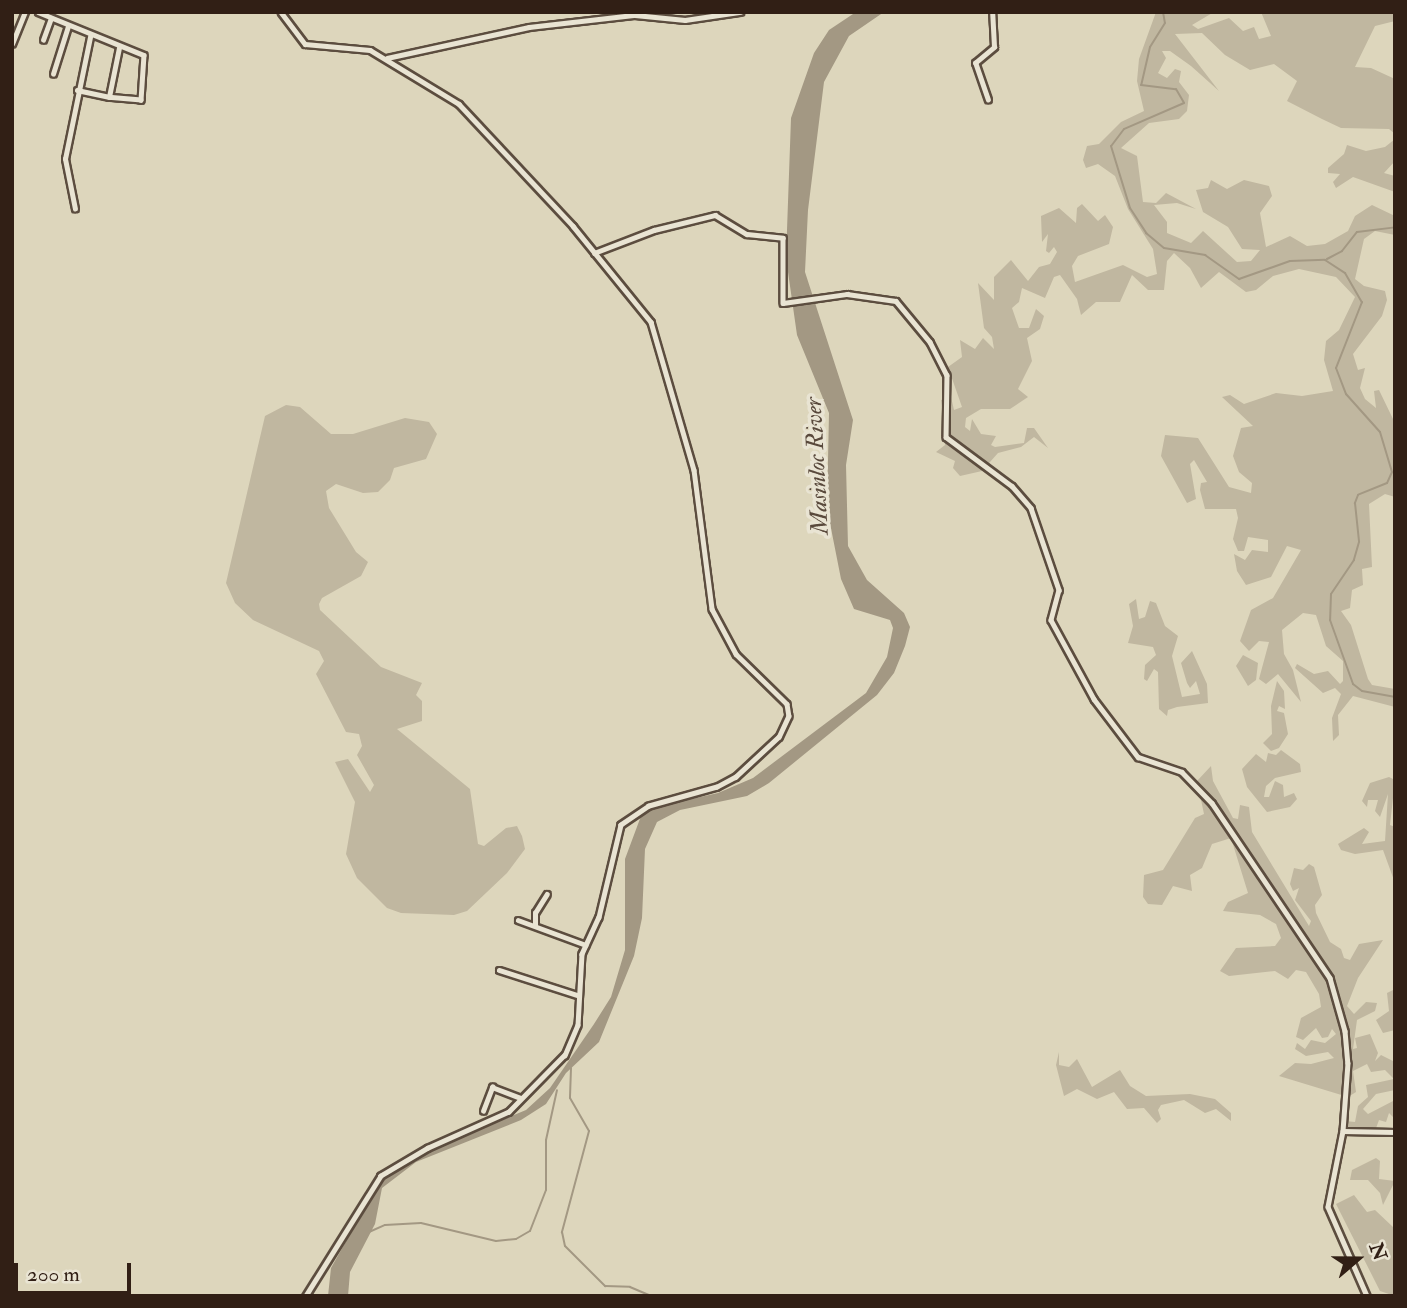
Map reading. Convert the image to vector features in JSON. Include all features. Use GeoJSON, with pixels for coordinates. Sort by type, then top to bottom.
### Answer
{"type":"FeatureCollection","features":[{"type":"Feature","properties":{"kind":"street"},"geometry":{"type":"LineString","coordinates":[[12,44],[26,12]]}},
{"type":"Feature","properties":{"kind":"street"},"geometry":{"type":"LineString","coordinates":[[38,12],[90,37],[144,55],[141,100],[77,90]]}},
{"type":"Feature","properties":{"kind":"street"},"geometry":{"type":"LineString","coordinates":[[281,12],[305,44],[370,50],[464,109],[594,253],[651,322],[694,470],[709,598],[715,616],[736,654],[786,704],[789,716],[779,737],[736,777],[717,787],[649,806],[621,825],[599,917],[586,945],[577,995],[578,1025],[569,1048],[502,1116],[435,1145],[381,1175],[306,1296]]}},
{"type":"Feature","properties":{"kind":"street"},"geometry":{"type":"LineString","coordinates":[[386,58],[529,27],[626,16],[685,20],[740,12]]}},
{"type":"Feature","properties":{"kind":"street"},"geometry":{"type":"LineString","coordinates":[[988,100],[975,63],[994,47],[992,12]]}},
{"type":"Feature","properties":{"kind":"street"},"geometry":{"type":"LineString","coordinates":[[43,40],[51,18]]}},
{"type":"Feature","properties":{"kind":"street"},"geometry":{"type":"LineString","coordinates":[[53,74],[68,26]]}},
{"type":"Feature","properties":{"kind":"street"},"geometry":{"type":"LineString","coordinates":[[75,209],[65,159],[90,37]]}},
{"type":"Feature","properties":{"kind":"street"},"geometry":{"type":"LineString","coordinates":[[109,97],[119,48]]}},
{"type":"Feature","properties":{"kind":"street"},"geometry":{"type":"LineString","coordinates":[[594,253],[654,230],[715,215],[747,234],[783,238],[783,303],[869,294],[896,301],[912,317],[947,375],[946,437],[1012,486],[1031,508],[1059,590],[1051,620],[1094,699],[1138,757],[1182,772],[1206,796],[1320,962],[1335,990],[1348,1048],[1343,1131],[1328,1207],[1367,1296]]}},
{"type":"Feature","properties":{"kind":"street"},"geometry":{"type":"LineString","coordinates":[[536,926],[536,914],[547,894]]}},
{"type":"Feature","properties":{"kind":"street"},"geometry":{"type":"LineString","coordinates":[[519,920],[586,945]]}},
{"type":"Feature","properties":{"kind":"street"},"geometry":{"type":"LineString","coordinates":[[499,970],[577,995]]}},
{"type":"Feature","properties":{"kind":"street"},"geometry":{"type":"LineString","coordinates":[[483,1111],[492,1087],[520,1098]]}},
{"type":"Feature","properties":{"kind":"street"},"geometry":{"type":"LineString","coordinates":[[1343,1131],[1395,1132]]}},
{"type":"Feature","properties":{"kind":"shaded area"},"geometry":{"type":"Polygon","coordinates":[[[856,12],[884,12],[849,36],[824,82],[808,210],[805,272],[853,420],[846,465],[848,546],[867,580],[904,613],[910,627],[894,673],[877,695],[769,783],[747,796],[680,810],[657,822],[645,849],[642,918],[634,956],[599,1042],[566,1073],[546,1104],[521,1120],[416,1162],[382,1188],[375,1224],[350,1272],[348,1296],[328,1296],[331,1268],[380,1181],[420,1154],[526,1110],[550,1088],[594,1024],[611,997],[625,950],[625,859],[641,816],[656,807],[718,793],[753,778],[866,693],[887,657],[893,628],[890,620],[854,609],[841,579],[827,508],[829,413],[797,335],[786,258],[791,118],[814,53],[829,30],[856,12]]]}},
{"type":"Feature","properties":{"kind":"shaded area"},"geometry":{"type":"Polygon","coordinates":[[[1156,12],[1214,12],[1192,25],[1198,29],[1229,18],[1243,31],[1254,27],[1259,39],[1271,36],[1261,12],[1395,12],[1395,21],[1375,26],[1355,67],[1371,68],[1395,79],[1395,134],[1389,129],[1341,128],[1287,101],[1297,81],[1274,64],[1250,70],[1225,55],[1202,33],[1175,34],[1219,91],[1170,51],[1162,51],[1166,58],[1158,73],[1167,78],[1175,69],[1181,71],[1179,82],[1189,95],[1187,111],[1179,119],[1149,123],[1121,148],[1137,156],[1143,202],[1156,203],[1166,193],[1196,209],[1177,203],[1154,205],[1167,222],[1167,233],[1191,243],[1203,231],[1237,262],[1251,261],[1260,250],[1242,249],[1228,227],[1203,212],[1196,190],[1208,188],[1211,180],[1227,189],[1244,180],[1269,186],[1272,196],[1260,213],[1266,247],[1290,236],[1307,246],[1325,244],[1348,231],[1355,216],[1372,205],[1395,216],[1395,235],[1375,231],[1364,239],[1355,279],[1364,286],[1385,291],[1387,300],[1382,316],[1353,354],[1358,370],[1365,368],[1360,388],[1365,399],[1376,408],[1374,391],[1379,390],[1393,419],[1395,497],[1385,494],[1369,504],[1372,567],[1362,569],[1363,585],[1352,590],[1350,608],[1341,611],[1351,625],[1368,679],[1372,685],[1395,689],[1395,707],[1353,696],[1338,715],[1339,735],[1333,741],[1332,718],[1341,694],[1335,688],[1323,693],[1295,668],[1297,664],[1314,674],[1328,671],[1340,684],[1343,681],[1343,661],[1326,646],[1316,615],[1303,613],[1282,630],[1284,654],[1293,670],[1301,702],[1278,674],[1266,684],[1259,679],[1269,642],[1259,641],[1249,651],[1240,641],[1251,610],[1273,598],[1301,550],[1287,546],[1271,577],[1246,585],[1237,571],[1234,554],[1245,560],[1252,550],[1268,552],[1268,540],[1248,537],[1244,551],[1238,551],[1233,539],[1238,518],[1236,509],[1205,509],[1200,490],[1201,483],[1207,482],[1194,460],[1190,464],[1196,499],[1187,503],[1161,456],[1165,435],[1198,438],[1229,487],[1251,493],[1252,483],[1239,472],[1233,456],[1241,428],[1253,426],[1222,397],[1230,395],[1244,404],[1276,393],[1302,396],[1333,391],[1324,360],[1326,341],[1339,330],[1355,297],[1336,277],[1299,269],[1273,276],[1256,290],[1246,292],[1219,272],[1201,288],[1190,268],[1174,253],[1167,261],[1164,290],[1148,290],[1132,275],[1120,302],[1096,302],[1081,315],[1077,299],[1060,275],[1054,277],[1045,298],[1022,288],[1019,302],[1012,308],[1019,328],[1029,328],[1036,309],[1044,316],[1040,329],[1027,338],[1032,361],[1018,389],[1028,397],[1010,409],[981,409],[966,418],[965,427],[970,431],[972,419],[981,434],[996,436],[991,445],[995,447],[1024,443],[1027,428],[1034,428],[1048,448],[1034,437],[1021,447],[998,453],[982,471],[960,476],[953,468],[955,461],[936,452],[945,445],[941,400],[951,397],[954,410],[962,407],[948,367],[962,357],[960,340],[975,349],[983,338],[994,349],[992,337],[984,328],[978,283],[994,300],[994,277],[1011,260],[1028,281],[1039,267],[1050,264],[1057,252],[1054,247],[1049,253],[1046,251],[1048,234],[1042,242],[1041,216],[1059,208],[1076,223],[1077,208],[1082,204],[1098,221],[1105,215],[1113,227],[1109,244],[1078,256],[1072,266],[1075,282],[1123,265],[1147,277],[1157,274],[1153,249],[1128,209],[1115,176],[1098,164],[1086,168],[1083,160],[1087,146],[1099,144],[1121,122],[1144,111],[1137,81],[1139,59],[1156,12]]]}},
{"type":"Feature","properties":{"kind":"shaded area"},"geometry":{"type":"Polygon","coordinates":[[[1395,139],[1395,161],[1384,173],[1395,176],[1395,192],[1353,177],[1336,188],[1333,182],[1340,174],[1328,173],[1328,168],[1344,154],[1347,145],[1366,151],[1385,147],[1395,139]]]}},
{"type":"Feature","properties":{"kind":"shaded area"},"geometry":{"type":"Polygon","coordinates":[[[286,405],[300,407],[331,434],[353,434],[405,418],[429,422],[437,434],[426,459],[394,468],[390,480],[378,492],[363,493],[336,484],[326,491],[329,508],[356,552],[368,562],[361,576],[322,598],[319,604],[320,610],[381,667],[422,683],[416,695],[422,701],[422,721],[397,729],[470,789],[478,844],[484,846],[506,828],[517,826],[522,836],[525,849],[507,873],[467,911],[454,915],[401,913],[387,908],[357,878],[346,854],[355,802],[335,762],[348,759],[370,792],[374,785],[357,755],[362,746],[359,734],[346,732],[316,674],[324,661],[319,651],[253,620],[235,603],[226,583],[265,416],[286,405]]]}},
{"type":"Feature","properties":{"kind":"shaded area"},"geometry":{"type":"Polygon","coordinates":[[[1136,599],[1139,619],[1145,617],[1150,601],[1156,603],[1165,626],[1178,636],[1172,656],[1182,697],[1200,694],[1196,681],[1190,688],[1181,663],[1192,651],[1207,684],[1208,703],[1177,707],[1168,710],[1167,716],[1159,709],[1158,672],[1154,669],[1147,681],[1144,679],[1145,665],[1156,655],[1153,647],[1128,643],[1133,626],[1129,604],[1136,599]]]}},
{"type":"Feature","properties":{"kind":"shaded area"},"geometry":{"type":"Polygon","coordinates":[[[1243,655],[1258,663],[1256,680],[1248,686],[1236,666],[1243,655]]]}},
{"type":"Feature","properties":{"kind":"shaded area"},"geometry":{"type":"Polygon","coordinates":[[[1277,681],[1284,691],[1285,709],[1279,706],[1277,711],[1284,713],[1288,734],[1279,748],[1271,751],[1263,743],[1272,734],[1271,706],[1277,681]]]}},
{"type":"Feature","properties":{"kind":"shaded area"},"geometry":{"type":"Polygon","coordinates":[[[1281,750],[1300,764],[1301,772],[1275,778],[1266,786],[1264,797],[1269,797],[1275,781],[1283,785],[1284,797],[1294,793],[1297,799],[1290,807],[1267,812],[1247,787],[1242,769],[1256,754],[1266,762],[1268,753],[1276,755],[1281,750]]]}},
{"type":"Feature","properties":{"kind":"shaded area"},"geometry":{"type":"Polygon","coordinates":[[[1211,766],[1213,781],[1233,818],[1238,819],[1240,805],[1249,807],[1252,832],[1309,926],[1311,921],[1295,900],[1299,888],[1293,891],[1290,884],[1294,868],[1303,870],[1309,864],[1314,867],[1322,895],[1315,905],[1316,913],[1330,942],[1341,949],[1344,958],[1350,960],[1359,944],[1383,940],[1358,978],[1347,1006],[1354,1014],[1366,1002],[1377,1003],[1375,1011],[1357,1020],[1353,1049],[1357,1048],[1355,1038],[1370,1034],[1378,1053],[1375,1061],[1381,1055],[1395,1062],[1395,1090],[1376,1094],[1363,1109],[1368,1114],[1395,1100],[1395,1119],[1389,1113],[1386,1122],[1379,1120],[1375,1131],[1347,1129],[1345,1121],[1355,1122],[1358,1106],[1368,1097],[1366,1085],[1394,1079],[1385,1070],[1371,1072],[1367,1064],[1353,1071],[1356,1092],[1348,1097],[1279,1076],[1295,1063],[1311,1064],[1334,1058],[1328,1052],[1306,1056],[1295,1049],[1297,1043],[1305,1049],[1311,1040],[1325,1043],[1336,1034],[1332,1029],[1328,1037],[1322,1038],[1316,1028],[1303,1040],[1296,1037],[1301,1018],[1321,1007],[1319,994],[1306,972],[1296,970],[1288,979],[1275,971],[1229,976],[1220,971],[1236,948],[1275,946],[1281,938],[1276,924],[1260,915],[1223,911],[1228,902],[1248,893],[1231,838],[1212,844],[1202,868],[1190,875],[1192,891],[1173,886],[1162,905],[1148,904],[1143,897],[1144,875],[1163,870],[1195,818],[1204,814],[1197,781],[1211,766]]]}},
{"type":"Feature","properties":{"kind":"shaded area"},"geometry":{"type":"Polygon","coordinates":[[[1389,777],[1395,780],[1390,825],[1395,827],[1395,883],[1383,850],[1355,854],[1341,850],[1338,844],[1364,828],[1369,832],[1362,844],[1385,841],[1388,794],[1380,817],[1375,811],[1378,800],[1368,800],[1367,807],[1362,801],[1370,783],[1389,777]]]}},
{"type":"Feature","properties":{"kind":"shaded area"},"geometry":{"type":"Polygon","coordinates":[[[1395,989],[1395,1030],[1383,1033],[1376,1020],[1389,1011],[1387,993],[1395,989]]]}},
{"type":"Feature","properties":{"kind":"shaded area"},"geometry":{"type":"Polygon","coordinates":[[[1059,1052],[1059,1065],[1069,1067],[1077,1059],[1092,1087],[1120,1070],[1130,1086],[1146,1096],[1190,1094],[1215,1099],[1231,1113],[1231,1121],[1216,1109],[1205,1113],[1184,1100],[1161,1105],[1158,1110],[1161,1119],[1157,1123],[1144,1108],[1127,1109],[1114,1092],[1097,1099],[1077,1089],[1064,1096],[1056,1065],[1059,1052]]]}},
{"type":"Feature","properties":{"kind":"shaded area"},"geometry":{"type":"Polygon","coordinates":[[[1376,1158],[1380,1161],[1379,1179],[1395,1181],[1383,1205],[1380,1193],[1368,1180],[1350,1180],[1352,1170],[1376,1158]]]}},
{"type":"Feature","properties":{"kind":"shaded area"},"geometry":{"type":"Polygon","coordinates":[[[1354,1195],[1367,1212],[1375,1210],[1393,1227],[1395,1296],[1380,1291],[1336,1204],[1354,1195]]]}},
{"type":"Feature","properties":{"kind":"waterway"},"geometry":{"type":"LineString","coordinates":[[1163,12],[1165,23],[1150,47],[1141,85],[1176,89],[1184,103],[1124,129],[1111,146],[1130,208],[1146,233],[1164,248],[1205,255],[1239,279],[1290,261],[1325,260],[1345,273],[1362,302],[1336,368],[1346,394],[1380,432],[1392,472],[1387,483],[1358,495],[1355,503],[1359,542],[1354,560],[1331,594],[1330,620],[1353,684],[1362,691],[1395,697]]}},
{"type":"Feature","properties":{"kind":"waterway"},"geometry":{"type":"LineString","coordinates":[[1327,259],[1342,251],[1357,232],[1395,227]]}},
{"type":"Feature","properties":{"kind":"waterway"},"geometry":{"type":"LineString","coordinates":[[571,1068],[570,1098],[589,1131],[562,1232],[565,1246],[605,1286],[630,1287],[651,1296]]}},
{"type":"Feature","properties":{"kind":"waterway"},"geometry":{"type":"LineString","coordinates":[[369,1232],[385,1225],[421,1223],[496,1241],[516,1239],[530,1231],[546,1190],[546,1140],[557,1090]]}},
{"type":"Feature","properties":{"kind":"water label","name":"Masinloc River"},"geometry":{"type":"Point","coordinates":[817,466]}}]}
